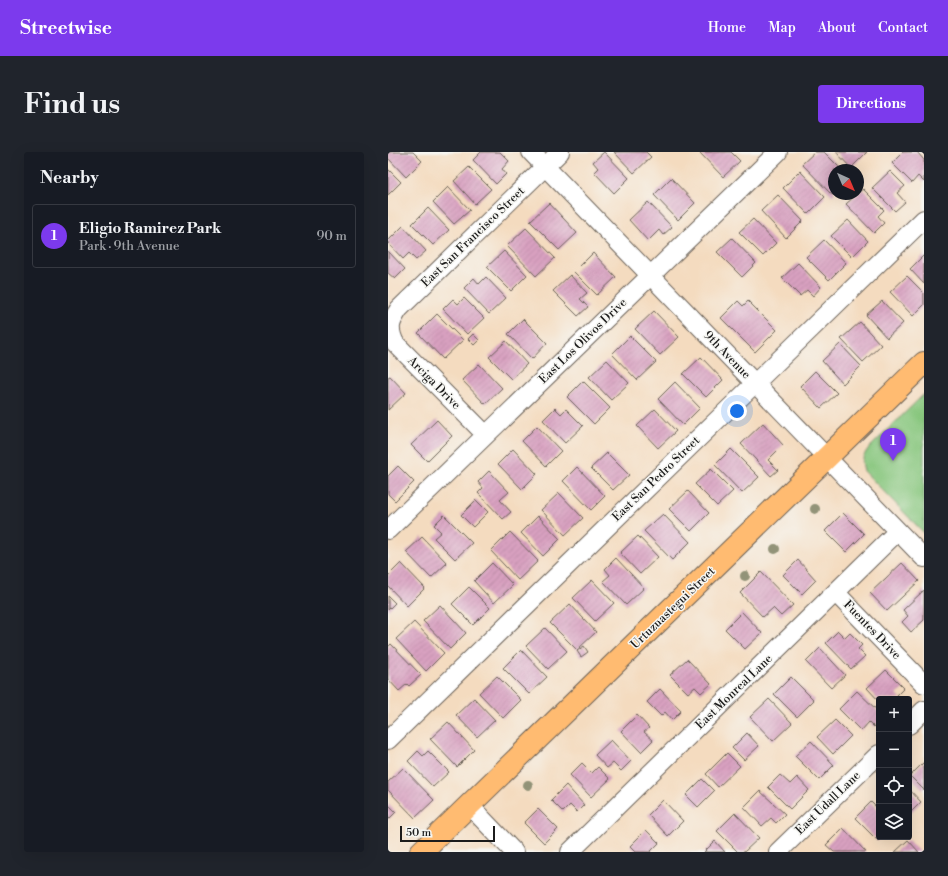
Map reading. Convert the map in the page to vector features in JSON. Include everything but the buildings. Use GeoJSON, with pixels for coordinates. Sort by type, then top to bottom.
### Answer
{"type":"FeatureCollection","features":[{"type":"Feature","properties":{"kind":"main road","name":"Urtuzuastegui Street"},"geometry":{"type":"LineString","coordinates":[[420,852],[924,363]]}},
{"type":"Feature","properties":{"kind":"street","name":"9th Avenue"},"geometry":{"type":"LineString","coordinates":[[531,152],[924,558]]}},
{"type":"Feature","properties":{"kind":"street","name":"East San Francisco Street"},"geometry":{"type":"LineString","coordinates":[[389,326],[398,309],[560,152]]}},
{"type":"Feature","properties":{"kind":"street","name":"East Los Olivos Drive"},"geometry":{"type":"LineString","coordinates":[[388,530],[778,152]]}},
{"type":"Feature","properties":{"kind":"street","name":"East San Pedro Street"},"geometry":{"type":"LineString","coordinates":[[388,740],[924,219]]}},
{"type":"Feature","properties":{"kind":"street","name":"Arciga Drive"},"geometry":{"type":"LineString","coordinates":[[389,326],[390,335],[394,343],[486,435]]}},
{"type":"Feature","properties":{"kind":"street","name":"East Monreal Lane"},"geometry":{"type":"LineString","coordinates":[[570,852],[898,531]]}},
{"type":"Feature","properties":{"kind":"street","name":"Fuentes Drive"},"geometry":{"type":"LineString","coordinates":[[836,593],[924,684]]}},
{"type":"Feature","properties":{"kind":"street"},"geometry":{"type":"LineString","coordinates":[[912,722],[924,710]]}},
{"type":"Feature","properties":{"kind":"street","name":"East Udall Lane"},"geometry":{"type":"LineString","coordinates":[[778,852],[876,757]]}},
{"type":"Feature","properties":{"kind":"street"},"geometry":{"type":"LineString","coordinates":[[469,805],[514,852]]}},
{"type":"Feature","properties":{"kind":"green space"},"geometry":{"type":"Polygon","coordinates":[[[924,394],[924,533],[864,471],[862,462],[868,449],[924,394]]]}},
{"type":"Feature","properties":{"kind":"place","name":"Eligio Ramirez Park"},"geometry":{"type":"Point","coordinates":[893,461]}}]}
